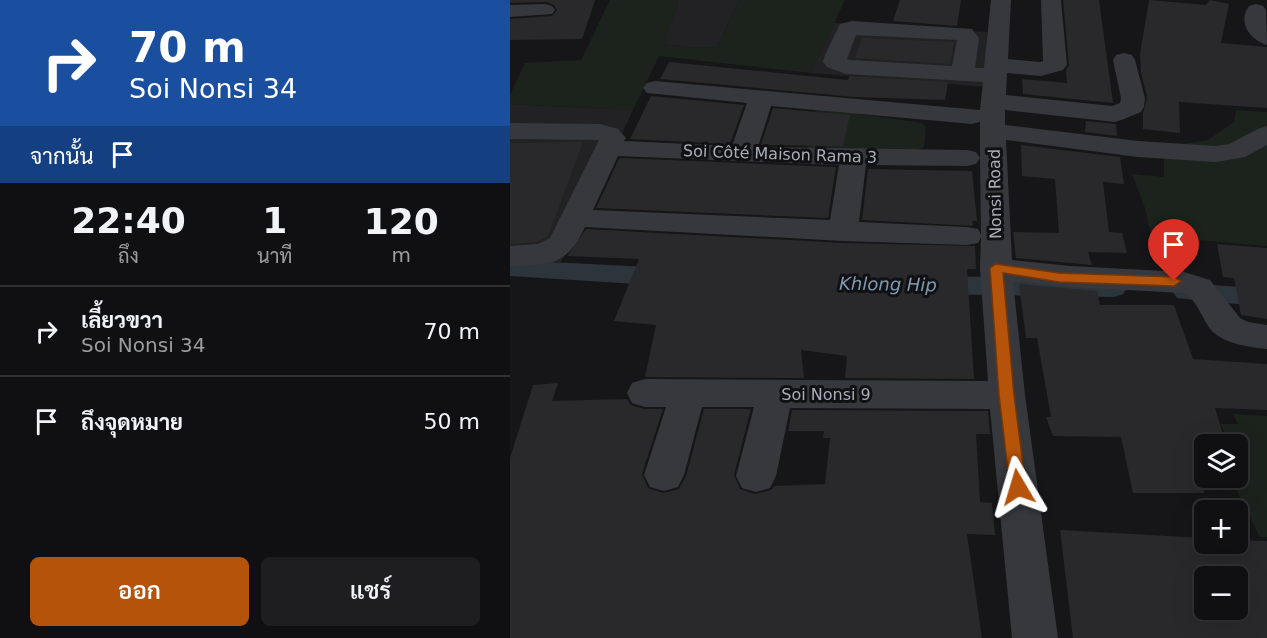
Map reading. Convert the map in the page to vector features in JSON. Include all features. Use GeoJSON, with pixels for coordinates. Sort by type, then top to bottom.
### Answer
{"type":"FeatureCollection","features":[{"type":"Feature","properties":{"kind":"street","name":"Nonsi Road"},"geometry":{"type":"LineString","coordinates":[[1001,0],[995,80],[988,131],[1007,395],[1035,638]]}},
{"type":"Feature","properties":{"kind":"street"},"geometry":{"type":"LineString","coordinates":[[995,80],[1055,65],[1051,0]]}},
{"type":"Feature","properties":{"kind":"street"},"geometry":{"type":"LineString","coordinates":[[510,11],[545,10]]}},
{"type":"Feature","properties":{"kind":"street"},"geometry":{"type":"LineString","coordinates":[[1256,10],[1255,28],[1259,34],[1267,38]]}},
{"type":"Feature","properties":{"kind":"street"},"geometry":{"type":"LineString","coordinates":[[963,74],[968,38],[964,34],[852,28],[848,29],[835,62],[846,68],[963,74],[995,80],[1115,114],[1132,108],[1133,98],[1124,60]]}},
{"type":"Feature","properties":{"kind":"street","name":"Soi Côté Maison Rama 3"},"geometry":{"type":"LineString","coordinates":[[655,88],[761,97],[941,135],[988,131]]}},
{"type":"Feature","properties":{"kind":"street"},"geometry":{"type":"LineString","coordinates":[[742,154],[761,97]]}},
{"type":"Feature","properties":{"kind":"street"},"geometry":{"type":"LineString","coordinates":[[510,131],[600,132],[609,134],[613,138],[562,244],[544,254],[510,256]]}},
{"type":"Feature","properties":{"kind":"street"},"geometry":{"type":"LineString","coordinates":[[988,131],[1138,149],[1216,154],[1236,151],[1267,134]]}},
{"type":"Feature","properties":{"kind":"street","name":"Soi Côté Maison Rama 3"},"geometry":{"type":"LineString","coordinates":[[621,148],[853,158],[941,135],[988,131]]}},
{"type":"Feature","properties":{"kind":"street","name":"Soi Côté Maison Rama 3"},"geometry":{"type":"LineString","coordinates":[[941,135],[967,158]]}},
{"type":"Feature","properties":{"kind":"street"},"geometry":{"type":"LineString","coordinates":[[843,231],[853,158]]}},
{"type":"Feature","properties":{"kind":"street"},"geometry":{"type":"LineString","coordinates":[[591,219],[967,236]]}},
{"type":"Feature","properties":{"kind":"street"},"geometry":{"type":"LineString","coordinates":[[997,280],[1059,278],[1174,281],[1194,285],[1206,295],[1227,326],[1240,332],[1267,337]]}},
{"type":"Feature","properties":{"kind":"street","name":"Soi Nonsi 9"},"geometry":{"type":"LineString","coordinates":[[645,393],[1007,395]]}},
{"type":"Feature","properties":{"kind":"street"},"geometry":{"type":"LineString","coordinates":[[664,475],[688,393]]}},
{"type":"Feature","properties":{"kind":"street"},"geometry":{"type":"LineString","coordinates":[[756,476],[775,394]]}},
{"type":"Feature","properties":{"kind":"shaded area"},"geometry":{"type":"Polygon","coordinates":[[[610,0],[679,0],[663,44],[695,48],[717,47],[739,0],[845,0],[811,73],[659,56],[633,110],[510,104],[510,95],[525,63],[581,60],[610,0]]]}},
{"type":"Feature","properties":{"kind":"shaded area"},"geometry":{"type":"Polygon","coordinates":[[[679,0],[739,0],[717,47],[695,48],[663,44],[679,0]]]}},
{"type":"Feature","properties":{"kind":"shaded area"},"geometry":{"type":"Polygon","coordinates":[[[834,23],[987,32],[986,87],[811,73],[834,23]]]}},
{"type":"Feature","properties":{"kind":"shaded area"},"geometry":{"type":"Polygon","coordinates":[[[510,104],[633,110],[561,262],[510,264],[510,104]]]}},
{"type":"Feature","properties":{"kind":"shaded area"},"geometry":{"type":"Polygon","coordinates":[[[816,108],[922,123],[926,128],[924,147],[914,151],[806,151],[816,108]]]}},
{"type":"Feature","properties":{"kind":"shaded area"},"geometry":{"type":"Polygon","coordinates":[[[1236,110],[1267,112],[1267,246],[1151,236],[1145,208],[1132,174],[1164,177],[1164,147],[1208,140],[1234,122],[1236,110]]]}},
{"type":"Feature","properties":{"kind":"shaded area"},"geometry":{"type":"Polygon","coordinates":[[[1233,414],[1267,416],[1267,537],[1260,537],[1248,513],[1248,500],[1242,500],[1236,488],[1248,488],[1248,434],[1225,434],[1221,424],[1238,424],[1233,414]]]}},
{"type":"Feature","properties":{"kind":"building"},"geometry":{"type":"Polygon","coordinates":[[[510,0],[595,0],[582,39],[510,40],[510,19],[552,16],[557,10],[554,5],[546,2],[510,3],[510,0]]]}},
{"type":"Feature","properties":{"kind":"building"},"geometry":{"type":"Polygon","coordinates":[[[900,0],[961,0],[957,26],[893,21],[900,0]]]}},
{"type":"Feature","properties":{"kind":"building"},"geometry":{"type":"Polygon","coordinates":[[[1063,0],[1099,0],[1113,103],[1023,94],[1022,79],[1067,83],[1066,70],[1069,65],[1063,0]]]}},
{"type":"Feature","properties":{"kind":"building"},"geometry":{"type":"Polygon","coordinates":[[[1149,0],[1206,5],[1210,0],[1229,4],[1221,43],[1267,47],[1267,108],[1179,102],[1180,133],[1143,129],[1143,113],[1147,98],[1141,72],[1140,54],[1149,0]]]}},
{"type":"Feature","properties":{"kind":"building"},"geometry":{"type":"Polygon","coordinates":[[[862,38],[954,42],[950,64],[855,58],[862,38]]]}},
{"type":"Feature","properties":{"kind":"building"},"geometry":{"type":"Polygon","coordinates":[[[669,62],[848,80],[849,76],[948,82],[945,100],[855,97],[660,79],[669,62]]]}},
{"type":"Feature","properties":{"kind":"building"},"geometry":{"type":"Polygon","coordinates":[[[651,96],[744,105],[730,144],[630,139],[651,96]]]}},
{"type":"Feature","properties":{"kind":"building"},"geometry":{"type":"Polygon","coordinates":[[[773,108],[850,115],[843,146],[761,145],[773,108]]]}},
{"type":"Feature","properties":{"kind":"building"},"geometry":{"type":"Polygon","coordinates":[[[1086,121],[1116,124],[1117,136],[1085,132],[1086,121]]]}},
{"type":"Feature","properties":{"kind":"building"},"geometry":{"type":"Polygon","coordinates":[[[583,142],[548,236],[537,242],[510,244],[510,143],[583,142]]]}},
{"type":"Feature","properties":{"kind":"building"},"geometry":{"type":"Polygon","coordinates":[[[1021,145],[1120,157],[1124,184],[1103,182],[1109,232],[1122,233],[1127,253],[1088,252],[1092,265],[1016,258],[1013,232],[1059,233],[1055,179],[1022,176],[1021,145]]]}},
{"type":"Feature","properties":{"kind":"building"},"geometry":{"type":"Polygon","coordinates":[[[619,159],[836,167],[828,218],[596,208],[619,159]]]}},
{"type":"Feature","properties":{"kind":"building"},"geometry":{"type":"Polygon","coordinates":[[[868,169],[972,171],[977,221],[972,221],[973,226],[862,220],[868,169]]]}},
{"type":"Feature","properties":{"kind":"building"},"geometry":{"type":"Polygon","coordinates":[[[586,229],[843,243],[975,246],[976,269],[967,269],[974,379],[845,378],[847,356],[801,350],[804,378],[645,377],[656,325],[614,321],[639,259],[567,256],[586,229]]]}},
{"type":"Feature","properties":{"kind":"building"},"geometry":{"type":"Polygon","coordinates":[[[1217,244],[1267,248],[1267,319],[1241,315],[1234,278],[1223,277],[1217,244]]]}},
{"type":"Feature","properties":{"kind":"building"},"geometry":{"type":"Polygon","coordinates":[[[1019,284],[1097,291],[1100,305],[1174,305],[1193,359],[1267,364],[1267,410],[1215,408],[1223,434],[1194,434],[1194,488],[1204,488],[1204,493],[1133,493],[1121,437],[1053,436],[1046,417],[1051,417],[1037,338],[1026,338],[1019,284]]]}},
{"type":"Feature","properties":{"kind":"building"},"geometry":{"type":"Polygon","coordinates":[[[558,383],[552,401],[627,399],[631,405],[644,409],[663,409],[642,474],[648,488],[663,493],[679,489],[686,476],[704,409],[751,409],[734,475],[740,489],[755,494],[771,490],[774,486],[825,484],[830,438],[823,438],[824,431],[788,431],[792,410],[988,411],[990,434],[976,434],[980,502],[992,503],[995,535],[967,534],[982,638],[510,638],[510,458],[533,385],[558,383]]]}},
{"type":"Feature","properties":{"kind":"building"},"geometry":{"type":"Polygon","coordinates":[[[1060,530],[1194,537],[1194,554],[1248,554],[1248,540],[1267,541],[1267,638],[1073,638],[1060,530]]]}},
{"type":"Feature","properties":{"kind":"waterway","name":"Khlong Hip"},"geometry":{"type":"LineString","coordinates":[[510,268],[668,277]]}},
{"type":"Feature","properties":{"kind":"waterway","name":"Khlong Hip"},"geometry":{"type":"LineString","coordinates":[[931,285],[1114,288]]}},
{"type":"Feature","properties":{"kind":"waterway","name":"Khlong Hip"},"geometry":{"type":"LineString","coordinates":[[1186,292],[1267,298]]}},
{"type":"Feature","properties":{"kind":"route"},"geometry":{"type":"LineString","coordinates":[[1018,487],[996,268],[1059,278],[1174,281]]}}]}
